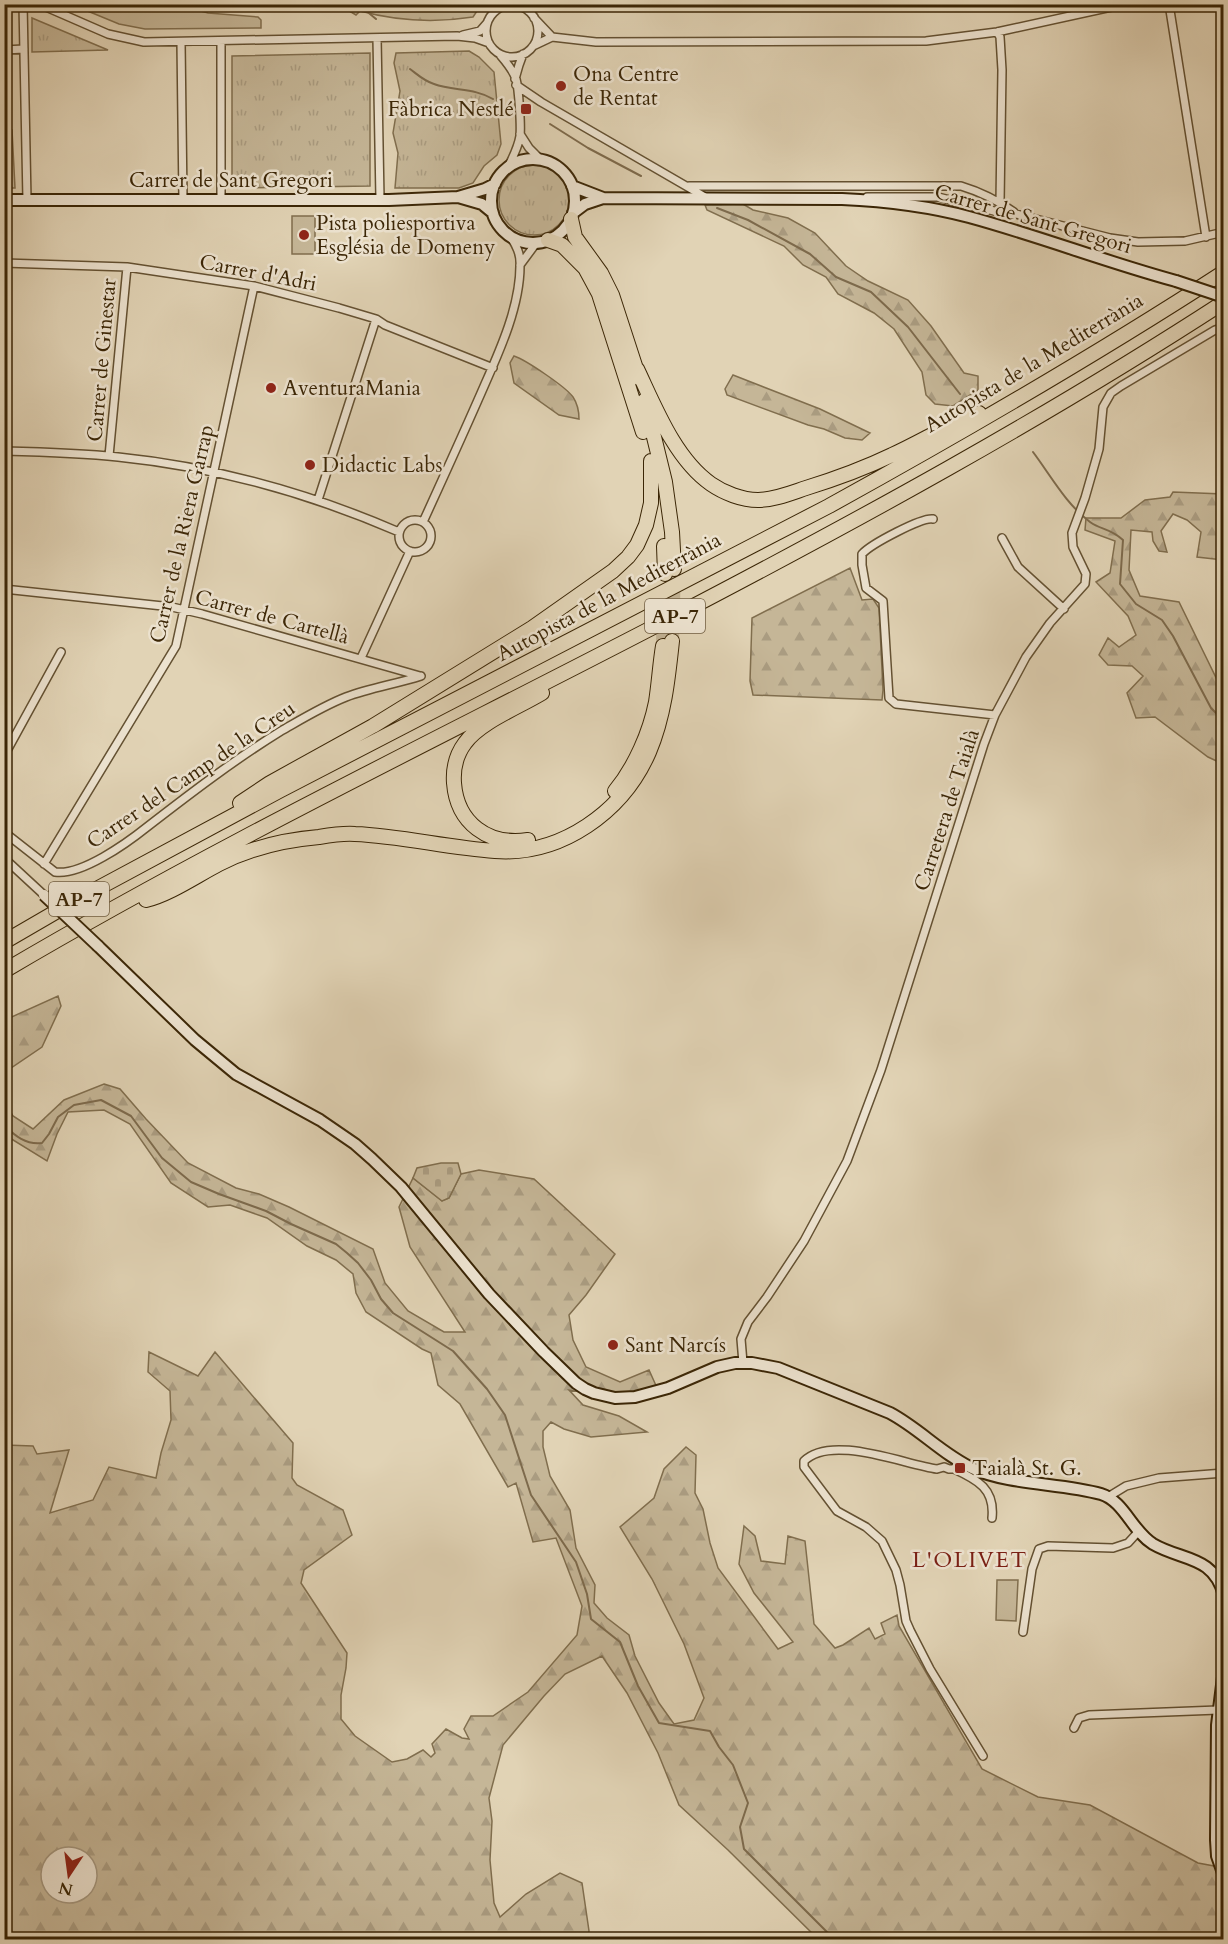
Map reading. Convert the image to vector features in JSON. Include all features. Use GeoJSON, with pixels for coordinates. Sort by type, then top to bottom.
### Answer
{"type":"FeatureCollection","features":[{"type":"Feature","properties":{"kind":"highway"},"geometry":{"type":"LineString","coordinates":[[543,241],[562,245],[585,268],[599,294],[640,419],[651,461],[659,495],[670,571],[672,532],[665,482],[637,369],[612,295],[601,273],[575,237],[572,216]]}},
{"type":"Feature","properties":{"kind":"highway","name":"Autopista de la Mediterrània"},"geometry":{"type":"LineString","coordinates":[[4,942],[155,857],[279,791],[829,506],[1110,344],[1224,272]]}},
{"type":"Feature","properties":{"kind":"highway","name":"AP-7"},"geometry":{"type":"LineString","coordinates":[[4,971],[115,908],[303,807],[620,644],[926,482],[1103,378],[1224,302]]}},
{"type":"Feature","properties":{"kind":"highway"},"geometry":{"type":"LineString","coordinates":[[637,369],[660,417],[679,449],[702,476],[711,484],[730,494],[757,500],[788,494],[842,476],[890,456],[965,418],[1013,401]]}},
{"type":"Feature","properties":{"kind":"highway"},"geometry":{"type":"LineString","coordinates":[[155,857],[270,783],[373,726],[532,628],[613,571],[637,545],[646,525],[651,503],[651,461]]}},
{"type":"Feature","properties":{"kind":"highway"},"geometry":{"type":"LineString","coordinates":[[115,908],[151,899],[222,862],[284,841],[354,833],[418,840],[474,850],[505,851],[554,843],[575,834],[612,806],[638,775],[659,723],[668,679],[668,644],[656,703],[645,738],[625,777],[610,796],[585,818],[559,832],[537,839],[509,842],[485,835],[461,811],[456,799],[454,766],[463,746],[472,734],[620,644]]}},
{"type":"Feature","properties":{"kind":"street"},"geometry":{"type":"LineString","coordinates":[[23,4],[27,200]]}},
{"type":"Feature","properties":{"kind":"street"},"geometry":{"type":"LineString","coordinates":[[39,4],[119,38],[144,42],[457,36],[475,38],[489,43],[508,64],[516,82],[541,102],[708,198]]}},
{"type":"Feature","properties":{"kind":"street"},"geometry":{"type":"LineString","coordinates":[[499,54],[511,57],[523,54],[533,46],[552,37],[596,42],[926,41],[998,32],[1125,4]]}},
{"type":"Feature","properties":{"kind":"street"},"geometry":{"type":"LineString","coordinates":[[1169,4],[1206,237]]}},
{"type":"Feature","properties":{"kind":"street"},"geometry":{"type":"LineString","coordinates":[[457,36],[480,31],[502,6],[522,6],[552,37]]}},
{"type":"Feature","properties":{"kind":"street"},"geometry":{"type":"LineString","coordinates":[[533,46],[538,32],[534,18]]}},
{"type":"Feature","properties":{"kind":"street"},"geometry":{"type":"LineString","coordinates":[[488,20],[486,30],[489,43]]}},
{"type":"Feature","properties":{"kind":"street"},"geometry":{"type":"LineString","coordinates":[[998,32],[1002,70],[1000,202]]}},
{"type":"Feature","properties":{"kind":"street"},"geometry":{"type":"LineString","coordinates":[[377,38],[380,199]]}},
{"type":"Feature","properties":{"kind":"street"},"geometry":{"type":"LineString","coordinates":[[221,41],[221,200]]}},
{"type":"Feature","properties":{"kind":"street"},"geometry":{"type":"LineString","coordinates":[[181,42],[183,200]]}},
{"type":"Feature","properties":{"kind":"street"},"geometry":{"type":"LineString","coordinates":[[4,50],[24,49]]}},
{"type":"Feature","properties":{"kind":"street"},"geometry":{"type":"LineString","coordinates":[[423,522],[493,368],[504,341],[513,307],[520,265],[518,248],[499,225],[493,213],[491,198],[495,184],[508,167],[516,151],[520,134],[516,82],[523,54]]}},
{"type":"Feature","properties":{"kind":"street"},"geometry":{"type":"LineString","coordinates":[[520,134],[541,160]]}},
{"type":"Feature","properties":{"kind":"street"},"geometry":{"type":"LineString","coordinates":[[508,167],[524,160],[549,162],[560,169],[572,186],[575,198],[572,216],[561,232],[543,241],[520,265]]}},
{"type":"Feature","properties":{"kind":"street","name":"Carrer de Sant Gregori"},"geometry":{"type":"LineString","coordinates":[[4,200],[369,200],[458,197],[495,184]]}},
{"type":"Feature","properties":{"kind":"street","name":"Carrer de Sant Gregori"},"geometry":{"type":"LineString","coordinates":[[572,186],[603,198],[842,199],[894,203],[969,217],[1224,297]]}},
{"type":"Feature","properties":{"kind":"street","name":"Carrer de Sant Gregori"},"geometry":{"type":"LineString","coordinates":[[689,186],[951,186],[970,189],[1000,202],[1016,214]]}},
{"type":"Feature","properties":{"kind":"street","name":"Carrer de Sant Gregori"},"geometry":{"type":"LineString","coordinates":[[842,199],[920,196],[1016,214]]}},
{"type":"Feature","properties":{"kind":"street","name":"Carrer de Sant Gregori"},"geometry":{"type":"LineString","coordinates":[[458,197],[482,204],[493,213]]}},
{"type":"Feature","properties":{"kind":"street","name":"Carrer de Sant Gregori"},"geometry":{"type":"LineString","coordinates":[[572,216],[585,204],[603,198]]}},
{"type":"Feature","properties":{"kind":"street"},"geometry":{"type":"LineString","coordinates":[[1016,214],[1110,238],[1138,242],[1171,243],[1224,232]]}},
{"type":"Feature","properties":{"kind":"street"},"geometry":{"type":"LineString","coordinates":[[510,236],[525,242],[543,241]]}},
{"type":"Feature","properties":{"kind":"street","name":"Carrer d'Adri"},"geometry":{"type":"LineString","coordinates":[[4,263],[127,267],[254,286],[376,319],[385,325],[493,368]]}},
{"type":"Feature","properties":{"kind":"street","name":"Carrer de Ginestar"},"geometry":{"type":"LineString","coordinates":[[109,456],[127,267]]}},
{"type":"Feature","properties":{"kind":"street","name":"Carrer de la Riera Garrap"},"geometry":{"type":"LineString","coordinates":[[46,866],[176,646],[254,286]]}},
{"type":"Feature","properties":{"kind":"street"},"geometry":{"type":"LineString","coordinates":[[318,500],[376,319]]}},
{"type":"Feature","properties":{"kind":"street","name":"Carretera de Taialà"},"geometry":{"type":"LineString","coordinates":[[742,1363],[741,1339],[748,1322],[767,1298],[804,1240],[847,1161],[881,1070],[995,715],[1035,643],[1085,582],[1086,574],[1073,547],[1072,533],[1099,449],[1105,402],[1111,393],[1121,386],[1215,330],[1224,327]]}},
{"type":"Feature","properties":{"kind":"street"},"geometry":{"type":"LineString","coordinates":[[4,451],[109,456],[214,472],[260,482],[318,500],[399,532]]}},
{"type":"Feature","properties":{"kind":"street"},"geometry":{"type":"LineString","coordinates":[[933,519],[924,519],[862,554],[866,588],[884,602],[889,698],[897,704],[995,715]]}},
{"type":"Feature","properties":{"kind":"street"},"geometry":{"type":"LineString","coordinates":[[409,521],[423,522],[432,535],[429,545],[421,551],[410,551],[402,546],[399,532],[405,524],[409,521]]}},
{"type":"Feature","properties":{"kind":"street"},"geometry":{"type":"LineString","coordinates":[[1002,538],[1018,567],[1064,609]]}},
{"type":"Feature","properties":{"kind":"street"},"geometry":{"type":"LineString","coordinates":[[361,658],[410,551]]}},
{"type":"Feature","properties":{"kind":"street","name":"Carrer de Cartellà"},"geometry":{"type":"LineString","coordinates":[[4,589],[185,610],[420,676]]}},
{"type":"Feature","properties":{"kind":"street"},"geometry":{"type":"LineString","coordinates":[[4,756],[61,652]]}},
{"type":"Feature","properties":{"kind":"street","name":"Carrer del Camp de la Creu"},"geometry":{"type":"LineString","coordinates":[[46,866],[55,872],[69,872],[81,868],[137,835],[241,756],[305,717],[344,698],[420,676]]}},
{"type":"Feature","properties":{"kind":"street"},"geometry":{"type":"LineString","coordinates":[[4,832],[46,866]]}},
{"type":"Feature","properties":{"kind":"street"},"geometry":{"type":"LineString","coordinates":[[4,858],[195,1040],[236,1074],[320,1120],[355,1144],[372,1159],[401,1187],[489,1294],[576,1383],[594,1393],[615,1398],[635,1397],[668,1388],[717,1367],[742,1363],[778,1368],[882,1409],[903,1420],[987,1490],[993,1507],[992,1518]]}},
{"type":"Feature","properties":{"kind":"street"},"geometry":{"type":"LineString","coordinates":[[982,1756],[930,1669],[910,1630],[906,1621],[898,1578],[882,1541],[866,1527],[837,1511],[806,1472],[804,1461],[820,1451],[863,1452],[937,1469],[944,1467],[949,1469],[957,1465],[990,1474],[1108,1497],[1115,1502],[1138,1532],[1154,1545],[1206,1566],[1216,1577],[1224,1595]]}},
{"type":"Feature","properties":{"kind":"street"},"geometry":{"type":"LineString","coordinates":[[944,1452],[942,1461],[944,1467]]}},
{"type":"Feature","properties":{"kind":"street"},"geometry":{"type":"LineString","coordinates":[[1108,1497],[1126,1486],[1159,1478],[1224,1473]]}},
{"type":"Feature","properties":{"kind":"street"},"geometry":{"type":"LineString","coordinates":[[1023,1632],[1032,1569],[1039,1549],[1048,1546],[1113,1548],[1128,1544],[1138,1532]]}},
{"type":"Feature","properties":{"kind":"street"},"geometry":{"type":"LineString","coordinates":[[1224,1669],[1218,1710],[1216,1840],[1217,1856],[1224,1876]]}},
{"type":"Feature","properties":{"kind":"street"},"geometry":{"type":"LineString","coordinates":[[1074,1728],[1079,1718],[1089,1715],[1218,1710]]}},
{"type":"Feature","properties":{"kind":"green space"},"geometry":{"type":"Polygon","coordinates":[[[481,4],[473,17],[430,20],[402,19],[360,11],[356,15],[339,5],[481,4]]]}},
{"type":"Feature","properties":{"kind":"green space"},"geometry":{"type":"Polygon","coordinates":[[[73,5],[179,5],[208,13],[258,17],[261,20],[261,28],[145,29],[119,24],[73,5]]]}},
{"type":"Feature","properties":{"kind":"green space"},"geometry":{"type":"Polygon","coordinates":[[[32,18],[108,50],[32,52],[32,18]]]}},
{"type":"Feature","properties":{"kind":"green space"},"geometry":{"type":"Polygon","coordinates":[[[469,51],[479,57],[494,72],[501,144],[497,155],[484,166],[473,183],[459,188],[395,188],[398,153],[393,133],[400,91],[394,63],[396,53],[469,51]]]}},
{"type":"Feature","properties":{"kind":"green space"},"geometry":{"type":"Polygon","coordinates":[[[370,53],[370,186],[232,188],[232,56],[370,53]]]}},
{"type":"Feature","properties":{"kind":"green space"},"geometry":{"type":"Polygon","coordinates":[[[4,130],[12,130],[15,188],[5,188],[4,130]]]}},
{"type":"Feature","properties":{"kind":"green space"},"geometry":{"type":"Polygon","coordinates":[[[541,165],[554,171],[563,180],[567,186],[569,200],[567,214],[559,225],[548,233],[527,235],[509,225],[501,214],[499,193],[509,175],[520,167],[541,165]]]}},
{"type":"Feature","properties":{"kind":"green space"},"geometry":{"type":"Polygon","coordinates":[[[743,204],[753,210],[788,218],[815,233],[846,266],[868,281],[908,300],[931,326],[964,373],[978,376],[978,390],[953,406],[935,404],[926,395],[922,372],[894,329],[874,313],[838,294],[826,277],[803,265],[784,246],[707,210],[705,205],[743,204]]]}},
{"type":"Feature","properties":{"kind":"green space","name":"Pista poliesportiva Església de Domeny"},"geometry":{"type":"Polygon","coordinates":[[[292,216],[315,216],[315,254],[292,254],[292,216]]]}},
{"type":"Feature","properties":{"kind":"green space"},"geometry":{"type":"Polygon","coordinates":[[[514,356],[563,387],[576,402],[579,419],[559,415],[514,383],[510,363],[514,356]]]}},
{"type":"Feature","properties":{"kind":"green space"},"geometry":{"type":"Polygon","coordinates":[[[733,375],[820,409],[870,433],[862,440],[845,438],[727,395],[725,389],[733,375]]]}},
{"type":"Feature","properties":{"kind":"green space"},"geometry":{"type":"Polygon","coordinates":[[[1173,492],[1223,494],[1223,560],[1197,557],[1201,532],[1187,520],[1173,514],[1161,531],[1167,552],[1159,551],[1153,541],[1152,532],[1131,530],[1129,570],[1140,596],[1179,602],[1223,692],[1223,764],[1208,757],[1155,717],[1136,718],[1127,693],[1143,676],[1132,666],[1108,665],[1099,655],[1108,638],[1119,647],[1136,635],[1128,616],[1096,582],[1110,573],[1115,541],[1085,530],[1086,518],[1121,518],[1145,500],[1170,497],[1173,492]]]}},
{"type":"Feature","properties":{"kind":"green space"},"geometry":{"type":"Polygon","coordinates":[[[850,568],[862,600],[873,599],[879,608],[882,700],[753,695],[750,681],[752,618],[850,568]]]}},
{"type":"Feature","properties":{"kind":"green space"},"geometry":{"type":"Polygon","coordinates":[[[58,996],[61,1006],[42,1047],[5,1072],[5,1020],[58,996]]]}},
{"type":"Feature","properties":{"kind":"green space"},"geometry":{"type":"Polygon","coordinates":[[[104,1084],[120,1089],[188,1163],[236,1188],[259,1194],[289,1207],[373,1249],[385,1283],[408,1311],[444,1332],[465,1332],[410,1247],[399,1207],[413,1178],[442,1201],[449,1198],[461,1174],[479,1170],[534,1179],[615,1254],[569,1315],[573,1340],[586,1367],[620,1382],[649,1370],[658,1390],[630,1400],[569,1390],[583,1405],[619,1416],[647,1432],[591,1437],[564,1429],[551,1422],[543,1431],[543,1447],[550,1476],[570,1510],[576,1548],[595,1585],[594,1603],[607,1618],[629,1635],[635,1656],[659,1703],[674,1724],[694,1720],[704,1698],[684,1644],[652,1579],[620,1527],[654,1498],[664,1469],[686,1447],[696,1455],[695,1493],[703,1509],[718,1568],[778,1649],[793,1642],[754,1593],[739,1564],[744,1526],[755,1536],[761,1561],[785,1564],[788,1536],[805,1541],[814,1624],[835,1648],[869,1628],[875,1639],[885,1634],[881,1623],[897,1615],[899,1626],[982,1769],[1038,1797],[1090,1805],[1198,1863],[1214,1866],[1223,1876],[1223,1939],[818,1939],[679,1805],[658,1753],[627,1693],[602,1656],[565,1674],[503,1745],[489,1798],[492,1821],[490,1860],[494,1903],[500,1917],[526,1894],[560,1873],[582,1883],[589,1931],[587,1939],[5,1939],[5,1445],[33,1446],[37,1454],[69,1450],[50,1513],[93,1500],[109,1467],[156,1478],[171,1420],[170,1391],[148,1372],[149,1352],[198,1376],[215,1352],[293,1443],[292,1478],[297,1485],[343,1510],[352,1535],[304,1570],[301,1583],[347,1653],[341,1695],[341,1719],[355,1736],[392,1762],[407,1759],[423,1750],[431,1757],[435,1753],[432,1744],[446,1729],[462,1738],[469,1739],[464,1729],[471,1716],[493,1716],[528,1692],[577,1635],[582,1606],[556,1538],[533,1542],[516,1483],[508,1487],[460,1404],[438,1385],[431,1353],[366,1312],[356,1293],[353,1274],[336,1260],[307,1246],[267,1218],[230,1205],[208,1207],[171,1183],[130,1124],[104,1110],[68,1112],[47,1161],[5,1135],[4,1100],[13,1116],[33,1129],[64,1100],[104,1084]]]}},
{"type":"Feature","properties":{"kind":"green space"},"geometry":{"type":"Polygon","coordinates":[[[441,1163],[458,1163],[461,1174],[449,1198],[442,1201],[413,1178],[417,1168],[441,1163]]]}},
{"type":"Feature","properties":{"kind":"green space"},"geometry":{"type":"Polygon","coordinates":[[[997,1580],[1018,1580],[1016,1621],[996,1620],[997,1580]]]}},
{"type":"Feature","properties":{"kind":"waterway"},"geometry":{"type":"LineString","coordinates":[[358,4],[376,19]]}},
{"type":"Feature","properties":{"kind":"waterway"},"geometry":{"type":"LineString","coordinates":[[410,69],[430,83],[479,93],[493,99]]}},
{"type":"Feature","properties":{"kind":"waterway"},"geometry":{"type":"LineString","coordinates":[[550,124],[588,148],[641,176]]}},
{"type":"Feature","properties":{"kind":"waterway"},"geometry":{"type":"LineString","coordinates":[[717,208],[748,220],[810,254],[836,277],[871,292],[908,327],[960,394]]}},
{"type":"Feature","properties":{"kind":"waterway"},"geometry":{"type":"LineString","coordinates":[[1033,452],[1081,515],[1094,525],[1114,533],[1123,540],[1120,584],[1136,604],[1162,620],[1173,636],[1211,708],[1224,721]]}},
{"type":"Feature","properties":{"kind":"waterway"},"geometry":{"type":"LineString","coordinates":[[4,1125],[21,1139],[31,1143],[42,1143],[58,1117],[74,1105],[101,1100],[131,1116],[162,1158],[191,1182],[266,1211],[336,1244],[358,1263],[371,1280],[381,1299],[393,1313],[453,1351],[487,1389],[505,1415],[531,1495],[576,1562],[587,1594],[591,1619],[620,1642],[638,1686],[659,1723],[710,1731],[733,1765],[748,1803],[740,1827],[744,1849],[835,1940]]}},
{"type":"Feature","properties":{"kind":"tunnel"},"geometry":{"type":"LineString","coordinates":[[672,641],[674,569]]}},
{"type":"Feature","properties":{"kind":"tunnel"},"geometry":{"type":"LineString","coordinates":[[663,646],[664,591]]}},
{"type":"Feature","properties":{"kind":"place","name":"Ona Centre de Rentat"},"geometry":{"type":"Point","coordinates":[561,86]}},
{"type":"Feature","properties":{"kind":"place","name":"Fàbrica Nestlé"},"geometry":{"type":"Point","coordinates":[526,109]}},
{"type":"Feature","properties":{"kind":"place","name":"Pista poliesportiva Església de Domeny"},"geometry":{"type":"Point","coordinates":[304,235]}},
{"type":"Feature","properties":{"kind":"place","name":"AventuraMania"},"geometry":{"type":"Point","coordinates":[271,388]}},
{"type":"Feature","properties":{"kind":"place","name":"Didactic Labs"},"geometry":{"type":"Point","coordinates":[310,465]}},
{"type":"Feature","properties":{"kind":"place","name":"Sant Narcís"},"geometry":{"type":"Point","coordinates":[613,1345]}},
{"type":"Feature","properties":{"kind":"place","name":"Taialà St. G."},"geometry":{"type":"Point","coordinates":[960,1468]}},
{"type":"Feature","properties":{"kind":"district","name":"L'OLIVET"},"geometry":{"type":"Point","coordinates":[970,1560]}}]}
